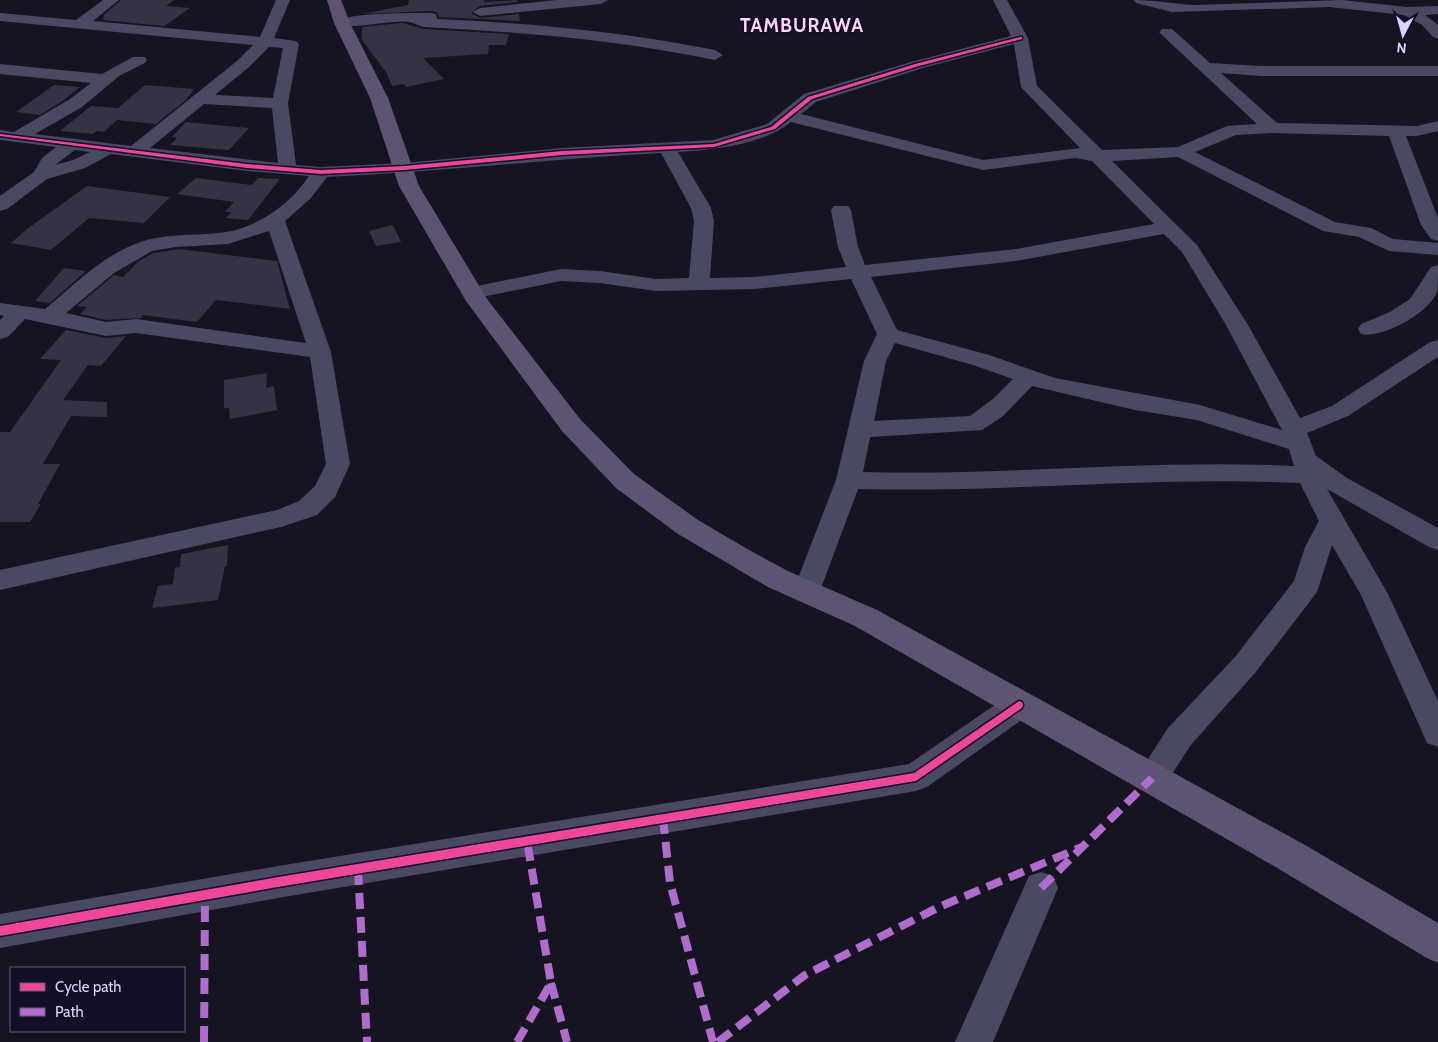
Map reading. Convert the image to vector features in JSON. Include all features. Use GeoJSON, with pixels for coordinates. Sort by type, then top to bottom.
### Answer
{"type":"FeatureCollection","features":[{"type":"Feature","properties":{"kind":"main road"},"geometry":{"type":"LineString","coordinates":[[338,11],[379,98],[409,186],[472,293],[571,425],[625,481],[688,527],[778,578],[866,618],[1152,778],[1438,944]]}},
{"type":"Feature","properties":{"kind":"street"},"geometry":{"type":"LineString","coordinates":[[80,24],[112,0]]}},
{"type":"Feature","properties":{"kind":"street"},"geometry":{"type":"LineString","coordinates":[[136,152],[243,64],[265,42],[283,0]]}},
{"type":"Feature","properties":{"kind":"street"},"geometry":{"type":"LineString","coordinates":[[338,11],[376,18],[413,18],[601,0]]}},
{"type":"Feature","properties":{"kind":"street"},"geometry":{"type":"LineString","coordinates":[[1000,0],[1020,38],[1029,87],[1190,249],[1209,277],[1302,452],[1316,494],[1374,594],[1435,720]]}},
{"type":"Feature","properties":{"kind":"street"},"geometry":{"type":"LineString","coordinates":[[1141,0],[1156,5],[1179,8],[1249,2],[1327,1],[1407,11],[1438,10]]}},
{"type":"Feature","properties":{"kind":"street"},"geometry":{"type":"LineString","coordinates":[[1407,11],[1426,22],[1438,34]]}},
{"type":"Feature","properties":{"kind":"street"},"geometry":{"type":"LineString","coordinates":[[0,17],[291,44],[280,103],[288,156],[287,170]]}},
{"type":"Feature","properties":{"kind":"street"},"geometry":{"type":"LineString","coordinates":[[413,18],[424,23],[547,29],[670,45],[716,55]]}},
{"type":"Feature","properties":{"kind":"street"},"geometry":{"type":"LineString","coordinates":[[1167,32],[1272,128]]}},
{"type":"Feature","properties":{"kind":"street"},"geometry":{"type":"LineString","coordinates":[[8,136],[76,103],[103,79],[172,34]]}},
{"type":"Feature","properties":{"kind":"street"},"geometry":{"type":"LineString","coordinates":[[8,136],[287,170],[321,172],[404,168],[562,153],[714,145],[773,128],[810,98],[917,65],[1020,38]]}},
{"type":"Feature","properties":{"kind":"street"},"geometry":{"type":"LineString","coordinates":[[0,69],[103,79],[139,60]]}},
{"type":"Feature","properties":{"kind":"street"},"geometry":{"type":"LineString","coordinates":[[1206,67],[1261,71],[1438,71]]}},
{"type":"Feature","properties":{"kind":"street"},"geometry":{"type":"LineString","coordinates":[[201,99],[280,103]]}},
{"type":"Feature","properties":{"kind":"street"},"geometry":{"type":"LineString","coordinates":[[788,116],[983,165],[1074,153],[1096,156],[1181,152],[1233,130],[1272,128],[1396,132],[1416,131],[1438,126]]}},
{"type":"Feature","properties":{"kind":"street"},"geometry":{"type":"LineString","coordinates":[[1396,132],[1431,225],[1438,235]]}},
{"type":"Feature","properties":{"kind":"street"},"geometry":{"type":"LineString","coordinates":[[41,175],[48,162],[71,144]]}},
{"type":"Feature","properties":{"kind":"street"},"geometry":{"type":"LineString","coordinates":[[666,147],[701,208],[704,221],[699,284]]}},
{"type":"Feature","properties":{"kind":"street"},"geometry":{"type":"LineString","coordinates":[[0,205],[41,175],[79,164],[110,148]]}},
{"type":"Feature","properties":{"kind":"street"},"geometry":{"type":"LineString","coordinates":[[1181,152],[1330,227],[1364,232],[1389,245],[1438,249]]}},
{"type":"Feature","properties":{"kind":"street"},"geometry":{"type":"LineString","coordinates":[[50,316],[88,284],[134,251],[156,243],[229,238],[263,228],[291,207],[321,172]]}},
{"type":"Feature","properties":{"kind":"street"},"geometry":{"type":"LineString","coordinates":[[841,210],[848,247],[888,334],[981,360],[1027,377],[1090,393],[1208,415],[1302,452],[1338,484],[1438,540]]}},
{"type":"Feature","properties":{"kind":"street"},"geometry":{"type":"LineString","coordinates":[[0,580],[281,518],[308,508],[326,492],[338,464],[320,352],[275,220]]}},
{"type":"Feature","properties":{"kind":"street"},"geometry":{"type":"LineString","coordinates":[[472,293],[561,275],[600,277],[643,284],[754,283],[857,270],[1016,256],[1169,227]]}},
{"type":"Feature","properties":{"kind":"street"},"geometry":{"type":"LineString","coordinates":[[1369,329],[1398,318],[1431,300],[1438,271]]}},
{"type":"Feature","properties":{"kind":"street"},"geometry":{"type":"LineString","coordinates":[[6,320],[50,316],[106,329],[136,326],[320,352]]}},
{"type":"Feature","properties":{"kind":"street"},"geometry":{"type":"LineString","coordinates":[[806,591],[849,480],[875,361],[888,334]]}},
{"type":"Feature","properties":{"kind":"street"},"geometry":{"type":"LineString","coordinates":[[849,480],[993,482],[1222,471],[1261,471],[1302,452],[1340,410],[1438,347]]}},
{"type":"Feature","properties":{"kind":"street"},"geometry":{"type":"LineString","coordinates":[[859,430],[974,424],[986,418],[1015,392],[1027,377]]}},
{"type":"Feature","properties":{"kind":"street"},"geometry":{"type":"LineString","coordinates":[[1152,778],[1178,738],[1245,665],[1307,585],[1318,547],[1332,521]]}},
{"type":"Feature","properties":{"kind":"street"},"geometry":{"type":"LineString","coordinates":[[0,931],[286,881],[916,777],[1019,704]]}},
{"type":"Feature","properties":{"kind":"street"},"geometry":{"type":"LineString","coordinates":[[974,1042],[1041,888]]}},
{"type":"Feature","properties":{"kind":"building"},"geometry":{"type":"Polygon","coordinates":[[[121,0],[174,0],[166,6],[190,8],[164,26],[103,20],[104,15],[121,0]]]}},
{"type":"Feature","properties":{"kind":"building"},"geometry":{"type":"Polygon","coordinates":[[[409,0],[484,0],[485,2],[517,0],[517,2],[480,6],[471,13],[480,18],[519,14],[520,21],[439,17],[436,12],[431,11],[361,14],[408,5],[409,0]]]}},
{"type":"Feature","properties":{"kind":"building"},"geometry":{"type":"Polygon","coordinates":[[[402,23],[424,29],[509,34],[506,45],[489,45],[488,54],[423,58],[444,79],[406,87],[404,84],[392,86],[386,72],[362,40],[362,27],[402,23]]]}},
{"type":"Feature","properties":{"kind":"building"},"geometry":{"type":"Polygon","coordinates":[[[54,85],[80,87],[40,115],[16,112],[54,85]]]}},
{"type":"Feature","properties":{"kind":"building"},"geometry":{"type":"Polygon","coordinates":[[[145,85],[194,89],[186,100],[156,124],[117,120],[104,132],[97,131],[93,134],[60,131],[91,106],[118,108],[145,85]]]}},
{"type":"Feature","properties":{"kind":"building"},"geometry":{"type":"Polygon","coordinates":[[[186,122],[249,128],[229,150],[170,145],[177,138],[172,137],[186,122]]]}},
{"type":"Feature","properties":{"kind":"building"},"geometry":{"type":"Polygon","coordinates":[[[196,178],[252,185],[258,178],[280,179],[248,220],[226,218],[231,212],[225,212],[234,202],[177,194],[196,178]]]}},
{"type":"Feature","properties":{"kind":"building"},"geometry":{"type":"Polygon","coordinates":[[[87,186],[170,197],[144,223],[89,218],[51,250],[11,243],[27,229],[87,186]]]}},
{"type":"Feature","properties":{"kind":"building"},"geometry":{"type":"Polygon","coordinates":[[[393,225],[401,242],[376,246],[369,231],[393,225]]]}},
{"type":"Feature","properties":{"kind":"building"},"geometry":{"type":"Polygon","coordinates":[[[179,249],[277,261],[290,309],[216,300],[197,322],[143,315],[141,318],[106,320],[80,314],[87,307],[77,306],[114,275],[123,277],[139,261],[153,253],[179,249]]]}},
{"type":"Feature","properties":{"kind":"building"},"geometry":{"type":"Polygon","coordinates":[[[64,268],[86,271],[50,303],[35,301],[64,268]]]}},
{"type":"Feature","properties":{"kind":"building"},"geometry":{"type":"Polygon","coordinates":[[[66,330],[106,338],[126,336],[101,366],[88,365],[63,400],[107,402],[107,417],[71,416],[43,464],[60,464],[38,504],[41,504],[30,522],[0,522],[0,432],[10,432],[61,360],[40,359],[66,330]]]}},
{"type":"Feature","properties":{"kind":"building"},"geometry":{"type":"Polygon","coordinates":[[[267,373],[266,388],[274,386],[277,410],[230,419],[229,408],[224,408],[224,380],[267,373]]]}},
{"type":"Feature","properties":{"kind":"building"},"geometry":{"type":"Polygon","coordinates":[[[228,545],[227,566],[225,566],[218,600],[152,608],[158,586],[173,584],[175,568],[180,567],[181,554],[228,545]]]}},
{"type":"Feature","properties":{"kind":"marked path"},"geometry":{"type":"LineString","coordinates":[[1041,888],[1152,778]]}},
{"type":"Feature","properties":{"kind":"marked path"},"geometry":{"type":"LineString","coordinates":[[663,818],[670,883],[713,1042]]}},
{"type":"Feature","properties":{"kind":"marked path"},"geometry":{"type":"LineString","coordinates":[[517,1042],[551,983],[527,841]]}},
{"type":"Feature","properties":{"kind":"marked path"},"geometry":{"type":"LineString","coordinates":[[718,1042],[805,975],[939,907],[1082,847]]}},
{"type":"Feature","properties":{"kind":"marked path"},"geometry":{"type":"LineString","coordinates":[[358,869],[367,1042]]}},
{"type":"Feature","properties":{"kind":"marked path"},"geometry":{"type":"LineString","coordinates":[[204,1042],[205,895]]}},
{"type":"Feature","properties":{"kind":"marked path"},"geometry":{"type":"LineString","coordinates":[[551,983],[567,1042]]}},
{"type":"Feature","properties":{"kind":"cycle path"},"geometry":{"type":"LineString","coordinates":[[0,135],[247,166],[321,172],[404,168],[562,153],[714,145],[773,128],[810,98],[917,65],[1020,38]]}},
{"type":"Feature","properties":{"kind":"cycle path"},"geometry":{"type":"LineString","coordinates":[[0,931],[278,882],[916,777],[1019,705]]}},
{"type":"Feature","properties":{"kind":"district","name":"TAMBURAWA"},"geometry":{"type":"Point","coordinates":[802,25]}}]}
